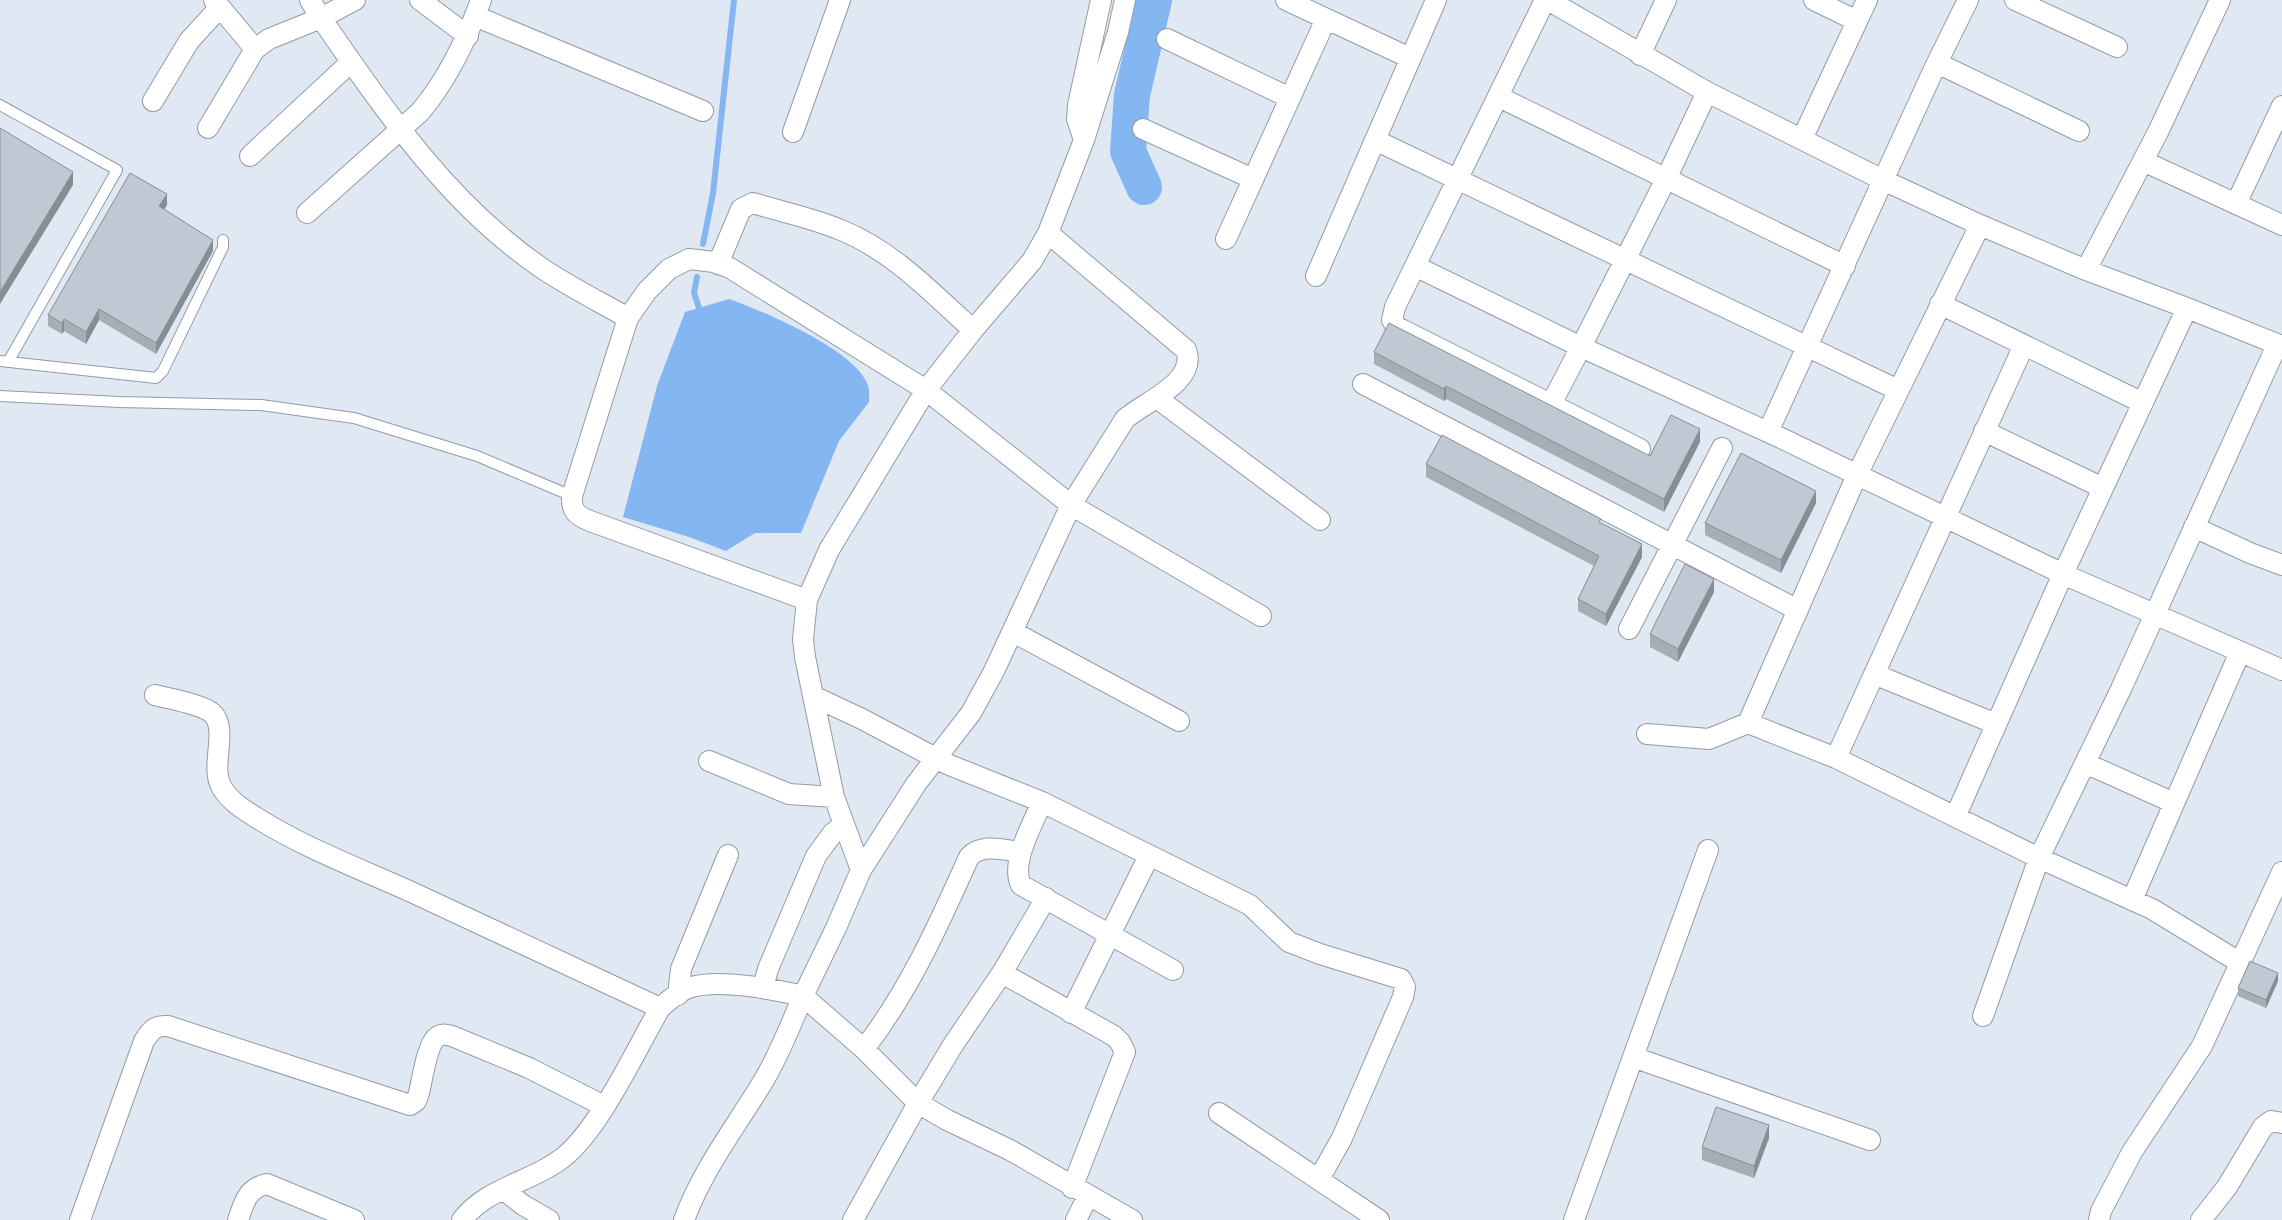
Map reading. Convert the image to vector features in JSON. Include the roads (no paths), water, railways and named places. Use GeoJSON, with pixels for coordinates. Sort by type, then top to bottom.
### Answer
{"type":"FeatureCollection","features":[{"type":"Feature","properties":{"kind":"street"},"geometry":{"type":"LineString","coordinates":[[310,0],[351,62],[400,130],[447,186],[486,223],[543,269],[628,318]]}},
{"type":"Feature","properties":{"kind":"street"},"geometry":{"type":"LineString","coordinates":[[208,128],[255,49],[269,39],[321,18],[356,0]]}},
{"type":"Feature","properties":{"kind":"street"},"geometry":{"type":"LineString","coordinates":[[420,0],[468,36]]}},
{"type":"Feature","properties":{"kind":"street"},"geometry":{"type":"LineString","coordinates":[[793,132],[840,0]]}},
{"type":"Feature","properties":{"kind":"street"},"geometry":{"type":"LineString","coordinates":[[1084,140],[1077,119],[1078,105],[1101,0]]}},
{"type":"Feature","properties":{"kind":"street"},"geometry":{"type":"LineString","coordinates":[[861,870],[834,796],[813,696],[803,639],[807,600],[829,550],[926,390],[973,330],[1032,261],[1048,233],[1084,140],[1118,32],[1125,0]]}},
{"type":"Feature","properties":{"kind":"street"},"geometry":{"type":"LineString","coordinates":[[1286,0],[1410,58]]}},
{"type":"Feature","properties":{"kind":"street"},"geometry":{"type":"LineString","coordinates":[[1316,276],[1436,0]]}},
{"type":"Feature","properties":{"kind":"street"},"geometry":{"type":"LineString","coordinates":[[1640,449],[1397,327],[1392,320],[1393,314],[1416,266],[1547,0],[1707,92],[1885,181],[1980,225],[2086,270],[2280,346],[2194,527],[2122,689],[2039,858],[1983,1016]]}},
{"type":"Feature","properties":{"kind":"street"},"geometry":{"type":"LineString","coordinates":[[1640,55],[1666,0]]}},
{"type":"Feature","properties":{"kind":"street"},"geometry":{"type":"LineString","coordinates":[[1814,0],[1857,21]]}},
{"type":"Feature","properties":{"kind":"street"},"geometry":{"type":"LineString","coordinates":[[1802,139],[1867,0]]}},
{"type":"Feature","properties":{"kind":"street"},"geometry":{"type":"LineString","coordinates":[[1768,432],[1885,181],[1937,63],[1968,0]]}},
{"type":"Feature","properties":{"kind":"street"},"geometry":{"type":"LineString","coordinates":[[2015,0],[2117,47]]}},
{"type":"Feature","properties":{"kind":"street"},"geometry":{"type":"LineString","coordinates":[[2086,270],[2143,161],[2220,0]]}},
{"type":"Feature","properties":{"kind":"street"},"geometry":{"type":"LineString","coordinates":[[153,101],[189,41],[217,4],[255,49]]}},
{"type":"Feature","properties":{"kind":"street"},"geometry":{"type":"LineString","coordinates":[[307,212],[400,130],[432,98],[444,81],[468,36],[478,8],[703,111]]}},
{"type":"Feature","properties":{"kind":"street"},"geometry":{"type":"LineString","coordinates":[[1226,239],[1326,19]]}},
{"type":"Feature","properties":{"kind":"street"},"geometry":{"type":"LineString","coordinates":[[1167,39],[1290,98]]}},
{"type":"Feature","properties":{"kind":"street"},"geometry":{"type":"LineString","coordinates":[[250,156],[351,62]]}},
{"type":"Feature","properties":{"kind":"street"},"geometry":{"type":"LineString","coordinates":[[1937,63],[2079,131]]}},
{"type":"Feature","properties":{"kind":"street"},"geometry":{"type":"LineString","coordinates":[[1551,404],[1666,179],[1707,92]]}},
{"type":"Feature","properties":{"kind":"street"},"geometry":{"type":"LineString","coordinates":[[1499,97],[1845,266]]}},
{"type":"Feature","properties":{"kind":"street"},"geometry":{"type":"LineString","coordinates":[[2236,204],[2282,106]]}},
{"type":"Feature","properties":{"kind":"street"},"geometry":{"type":"LineString","coordinates":[[1143,129],[1253,179]]}},
{"type":"Feature","properties":{"kind":"street"},"geometry":{"type":"LineString","coordinates":[[1374,140],[1898,390]]}},
{"type":"Feature","properties":{"kind":"street"},"geometry":{"type":"LineString","coordinates":[[2143,161],[2282,225]]}},
{"type":"Feature","properties":{"kind":"street"},"geometry":{"type":"LineString","coordinates":[[718,264],[741,209],[752,204],[841,230],[875,247],[903,267],[973,330]]}},
{"type":"Feature","properties":{"kind":"street"},"geometry":{"type":"LineString","coordinates":[[1647,734],[1709,739],[1748,723],[1857,475],[1980,225]]}},
{"type":"Feature","properties":{"kind":"street"},"geometry":{"type":"LineString","coordinates":[[684,1220],[703,1179],[765,1078],[836,928],[861,870],[916,784],[971,713],[1013,632],[1071,505],[1125,419],[1134,411],[1158,399],[1188,367],[1189,358],[1186,350],[1048,233]]}},
{"type":"Feature","properties":{"kind":"street"},"geometry":{"type":"LineString","coordinates":[[807,600],[578,516],[571,506],[572,496],[628,318],[647,290],[669,269],[688,259],[730,268],[926,390],[1071,505],[1261,616]]}},
{"type":"Feature","properties":{"kind":"street"},"geometry":{"type":"LineString","coordinates":[[1416,266],[1581,347],[1768,432],[2063,574],[2282,670]]}},
{"type":"Feature","properties":{"kind":"street"},"geometry":{"type":"LineString","coordinates":[[1940,304],[2143,403]]}},
{"type":"Feature","properties":{"kind":"street"},"geometry":{"type":"LineString","coordinates":[[1956,815],[2063,574],[2187,308]]}},
{"type":"Feature","properties":{"kind":"street"},"geometry":{"type":"LineString","coordinates":[[1836,758],[2024,345]]}},
{"type":"Feature","properties":{"kind":"street"},"geometry":{"type":"LineString","coordinates":[[1364,384],[1798,610]]}},
{"type":"Feature","properties":{"kind":"street"},"geometry":{"type":"LineString","coordinates":[[1158,399],[1320,520]]}},
{"type":"Feature","properties":{"kind":"street"},"geometry":{"type":"LineString","coordinates":[[1984,431],[2103,488]]}},
{"type":"Feature","properties":{"kind":"street"},"geometry":{"type":"LineString","coordinates":[[1629,629],[1722,448]]}},
{"type":"Feature","properties":{"kind":"street"},"geometry":{"type":"LineString","coordinates":[[2194,527],[2250,553],[2281,563]]}},
{"type":"Feature","properties":{"kind":"street"},"geometry":{"type":"LineString","coordinates":[[1013,632],[1179,721]]}},
{"type":"Feature","properties":{"kind":"street"},"geometry":{"type":"LineString","coordinates":[[2132,900],[2240,652]]}},
{"type":"Feature","properties":{"kind":"street"},"geometry":{"type":"LineString","coordinates":[[1874,674],[1996,724]]}},
{"type":"Feature","properties":{"kind":"street"},"geometry":{"type":"LineString","coordinates":[[155,695],[201,708],[212,713],[218,720],[220,729],[217,777],[222,788],[232,800],[256,817],[286,835],[660,1008]]}},
{"type":"Feature","properties":{"kind":"street"},"geometry":{"type":"LineString","coordinates":[[813,696],[956,769],[1042,802],[1250,905],[1289,942],[1320,954],[1401,979],[1405,987],[1403,997],[1342,1138],[1320,1179]]}},
{"type":"Feature","properties":{"kind":"street"},"geometry":{"type":"LineString","coordinates":[[1748,723],[1836,758],[1956,815],[2039,858],[2152,909],[2239,962]]}},
{"type":"Feature","properties":{"kind":"street"},"geometry":{"type":"LineString","coordinates":[[709,761],[789,794],[834,796]]}},
{"type":"Feature","properties":{"kind":"street"},"geometry":{"type":"LineString","coordinates":[[2085,763],[2174,803]]}},
{"type":"Feature","properties":{"kind":"street"},"geometry":{"type":"LineString","coordinates":[[1042,802],[1021,852],[1017,868],[1017,877],[1021,885],[1173,970]]}},
{"type":"Feature","properties":{"kind":"street"},"geometry":{"type":"LineString","coordinates":[[763,988],[768,969],[816,856],[829,838],[844,824]]}},
{"type":"Feature","properties":{"kind":"street"},"geometry":{"type":"LineString","coordinates":[[864,1048],[885,1022],[906,990],[969,857],[976,849],[985,848],[1021,852]]}},
{"type":"Feature","properties":{"kind":"street"},"geometry":{"type":"LineString","coordinates":[[1581,1218],[1633,1057],[1708,850]]}},
{"type":"Feature","properties":{"kind":"street"},"geometry":{"type":"LineString","coordinates":[[678,994],[681,969],[728,855]]}},
{"type":"Feature","properties":{"kind":"street"},"geometry":{"type":"LineString","coordinates":[[1071,1013],[1149,856]]}},
{"type":"Feature","properties":{"kind":"street"},"geometry":{"type":"LineString","coordinates":[[2104,1217],[2132,1152],[2202,1046],[2282,872]]}},
{"type":"Feature","properties":{"kind":"street"},"geometry":{"type":"LineString","coordinates":[[853,1220],[953,1044],[1002,973],[1046,898]]}},
{"type":"Feature","properties":{"kind":"street"},"geometry":{"type":"LineString","coordinates":[[1002,973],[1114,1036],[1120,1042],[1125,1052],[1080,1192],[1076,1220]]}},
{"type":"Feature","properties":{"kind":"street"},"geometry":{"type":"LineString","coordinates":[[462,1220],[472,1206],[543,1172],[566,1156],[604,1106],[660,1008],[688,989],[712,985],[763,988],[803,996],[864,1048],[918,1103],[947,1120],[1010,1150],[1080,1192],[1132,1220]]}},
{"type":"Feature","properties":{"kind":"street"},"geometry":{"type":"LineString","coordinates":[[80,1220],[144,1041],[150,1030],[158,1025],[168,1026],[410,1105],[416,1101],[419,1093],[431,1045],[436,1038],[443,1034],[452,1036],[552,1078],[604,1106]]}},
{"type":"Feature","properties":{"kind":"street"},"geometry":{"type":"LineString","coordinates":[[1633,1057],[1870,1140]]}},
{"type":"Feature","properties":{"kind":"street"},"geometry":{"type":"LineString","coordinates":[[1219,1113],[1379,1220]]}},
{"type":"Feature","properties":{"kind":"street"},"geometry":{"type":"LineString","coordinates":[[2201,1220],[2227,1187],[2263,1127],[2272,1121],[2282,1123]]}},
{"type":"Feature","properties":{"kind":"street"},"geometry":{"type":"LineString","coordinates":[[238,1220],[251,1191],[258,1186],[267,1184],[318,1213],[354,1220]]}},
{"type":"Feature","properties":{"kind":"street"},"geometry":{"type":"LineString","coordinates":[[504,1190],[523,1205],[549,1220]]}},
{"type":"Feature","properties":{"kind":"lane"},"geometry":{"type":"LineString","coordinates":[[0,105],[117,170],[4,361],[156,378],[163,371],[223,248],[223,240]]}},
{"type":"Feature","properties":{"kind":"lane"},"geometry":{"type":"LineString","coordinates":[[0,396],[262,406],[354,418],[477,456],[572,496]]}},
{"type":"Feature","properties":{"kind":"water"},"geometry":{"type":"Polygon","coordinates":[[[729,299],[763,312],[806,333],[844,357],[858,370],[868,385],[869,402],[839,441],[801,533],[755,533],[726,551],[689,537],[623,517],[657,386],[685,312],[729,299]]]}},
{"type":"Feature","properties":{"kind":"waterway"},"geometry":{"type":"LineString","coordinates":[[703,244],[713,193],[734,0]]}},
{"type":"Feature","properties":{"kind":"waterway"},"geometry":{"type":"LineString","coordinates":[[1144,187],[1128,151],[1132,95],[1154,0]]}},
{"type":"Feature","properties":{"kind":"waterway"},"geometry":{"type":"LineString","coordinates":[[697,277],[694,293],[701,314]]}}]}
